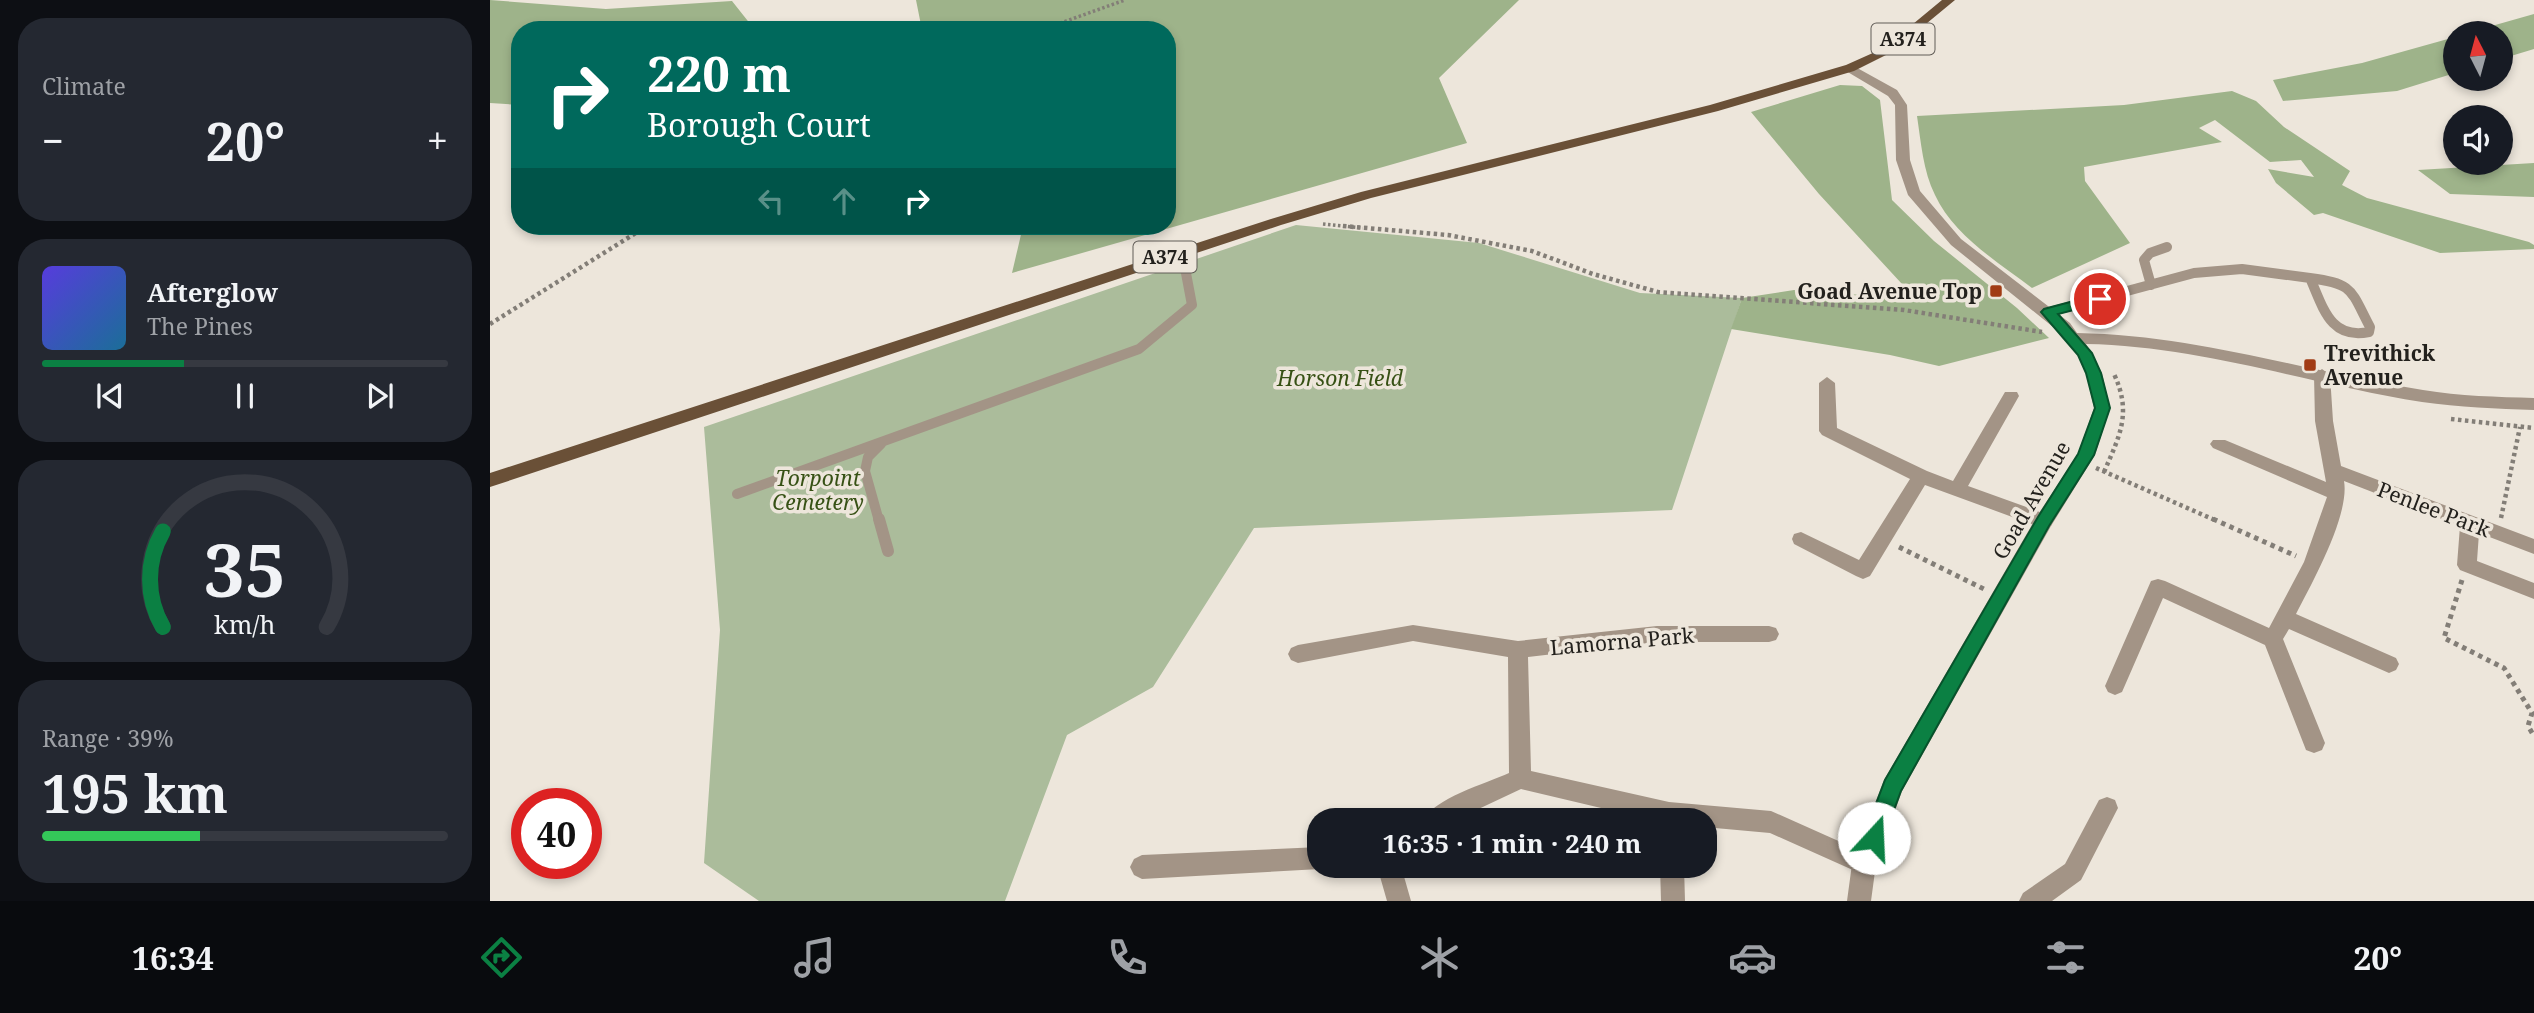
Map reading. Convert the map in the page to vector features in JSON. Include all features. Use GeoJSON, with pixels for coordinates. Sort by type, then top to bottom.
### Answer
{"type":"FeatureCollection","features":[{"type":"Feature","properties":{"kind":"main road","name":"A374"},"geometry":{"type":"LineString","coordinates":[[490,481],[1306,213],[1534,152],[1714,108],[1850,68],[1888,50],[1949,0]]}},
{"type":"Feature","properties":{"kind":"street","name":"Goad Avenue"},"geometry":{"type":"LineString","coordinates":[[1850,68],[1893,93],[1900,104],[1903,160],[1913,192],[1956,242],[2049,312],[2073,338],[2085,353],[2094,373],[2102,408],[2081,462],[2043,522],[1892,787],[1864,864],[1859,901]]}},
{"type":"Feature","properties":{"kind":"street"},"geometry":{"type":"LineString","coordinates":[[2073,338],[2147,340],[2245,356],[2408,394],[2534,404]]}},
{"type":"Feature","properties":{"kind":"street"},"geometry":{"type":"LineString","coordinates":[[2273,639],[2313,563],[2337,494],[2324,421],[2322,375]]}},
{"type":"Feature","properties":{"kind":"street"},"geometry":{"type":"LineString","coordinates":[[1827,383],[1828,431],[1922,476],[2043,522]]}},
{"type":"Feature","properties":{"kind":"street"},"geometry":{"type":"LineString","coordinates":[[1957,489],[2011,396]]}},
{"type":"Feature","properties":{"kind":"street"},"geometry":{"type":"LineString","coordinates":[[2219,444],[2337,494]]}},
{"type":"Feature","properties":{"kind":"street","name":"Penlee Park"},"geometry":{"type":"LineString","coordinates":[[2334,470],[2534,547]]}},
{"type":"Feature","properties":{"kind":"street"},"geometry":{"type":"LineString","coordinates":[[1801,539],[1863,571],[1922,476]]}},
{"type":"Feature","properties":{"kind":"street"},"geometry":{"type":"LineString","coordinates":[[2470,523],[2467,565],[2534,591]]}},
{"type":"Feature","properties":{"kind":"street"},"geometry":{"type":"LineString","coordinates":[[2115,686],[2158,587],[2273,639],[2314,743]]}},
{"type":"Feature","properties":{"kind":"street"},"geometry":{"type":"LineString","coordinates":[[2285,618],[2389,664]]}},
{"type":"Feature","properties":{"kind":"street","name":"Lamorna Park"},"geometry":{"type":"LineString","coordinates":[[1298,654],[1413,633],[1518,650],[1657,634],[1769,634]]}},
{"type":"Feature","properties":{"kind":"street"},"geometry":{"type":"LineString","coordinates":[[1518,650],[1520,779]]}},
{"type":"Feature","properties":{"kind":"street"},"geometry":{"type":"LineString","coordinates":[[1455,808],[1520,779],[1634,808]]}},
{"type":"Feature","properties":{"kind":"street"},"geometry":{"type":"LineString","coordinates":[[2032,901],[2073,872],[2107,808]]}},
{"type":"Feature","properties":{"kind":"street"},"geometry":{"type":"LineString","coordinates":[[1717,819],[1771,822],[1864,864]]}},
{"type":"Feature","properties":{"kind":"street"},"geometry":{"type":"LineString","coordinates":[[1142,867],[1307,859]]}},
{"type":"Feature","properties":{"kind":"street"},"geometry":{"type":"LineString","coordinates":[[1392,878],[1399,901]]}},
{"type":"Feature","properties":{"kind":"street"},"geometry":{"type":"LineString","coordinates":[[1672,878],[1673,901]]}},
{"type":"Feature","properties":{"kind":"lane"},"geometry":{"type":"LineString","coordinates":[[2151,285],[2144,260],[2150,253],[2167,247]]}},
{"type":"Feature","properties":{"kind":"lane"},"geometry":{"type":"LineString","coordinates":[[737,494],[1139,349],[1192,305],[1182,252]]}},
{"type":"Feature","properties":{"kind":"lane"},"geometry":{"type":"LineString","coordinates":[[2049,312],[2194,273],[2227,269],[2261,270],[2309,277],[2338,282],[2349,288],[2370,327],[2369,332],[2357,335],[2336,328],[2330,323],[2309,277]]}},
{"type":"Feature","properties":{"kind":"lane"},"geometry":{"type":"LineString","coordinates":[[883,442],[869,457],[865,471],[888,551]]}},
{"type":"Feature","properties":{"kind":"path"},"geometry":{"type":"LineString","coordinates":[[1066,21],[1125,0]]}},
{"type":"Feature","properties":{"kind":"path"},"geometry":{"type":"LineString","coordinates":[[1306,213],[1323,225],[1448,235],[1532,251],[1593,274],[1658,292],[1904,310],[2073,338]]}},
{"type":"Feature","properties":{"kind":"path"},"geometry":{"type":"LineString","coordinates":[[490,324],[633,235]]}},
{"type":"Feature","properties":{"kind":"path"},"geometry":{"type":"LineString","coordinates":[[2498,533],[2520,427]]}},
{"type":"Feature","properties":{"kind":"path"},"geometry":{"type":"LineString","coordinates":[[2081,462],[2313,563]]}},
{"type":"Feature","properties":{"kind":"path"},"geometry":{"type":"LineString","coordinates":[[1883,539],[2000,598]]}},
{"type":"Feature","properties":{"kind":"path"},"geometry":{"type":"LineString","coordinates":[[2467,565],[2444,638],[2504,668],[2532,713],[2528,726],[2534,736]]}},
{"type":"Feature","properties":{"kind":"green space"},"geometry":{"type":"Polygon","coordinates":[[[490,0],[606,9],[732,1],[748,21],[511,21],[511,104],[490,103],[490,0]]]}},
{"type":"Feature","properties":{"kind":"green space"},"geometry":{"type":"Polygon","coordinates":[[[916,0],[1519,0],[1439,78],[1467,143],[1176,226],[1176,21],[920,21],[916,0]]]}},
{"type":"Feature","properties":{"kind":"green space"},"geometry":{"type":"Polygon","coordinates":[[[2534,14],[2534,49],[2513,55],[2513,21],[2509,21],[2534,14]]]}},
{"type":"Feature","properties":{"kind":"green space"},"geometry":{"type":"Polygon","coordinates":[[[2443,40],[2443,77],[2397,91],[2283,101],[2273,80],[2362,63],[2443,40]]]}},
{"type":"Feature","properties":{"kind":"green space"},"geometry":{"type":"Polygon","coordinates":[[[1840,85],[1862,86],[1880,100],[1892,200],[1934,241],[2017,308],[2049,338],[1939,366],[1890,355],[1731,329],[1742,298],[1794,290],[1862,295],[1902,284],[1819,194],[1751,112],[1840,85]]]}},
{"type":"Feature","properties":{"kind":"green space"},"geometry":{"type":"Polygon","coordinates":[[[2232,91],[2256,101],[2284,127],[2350,171],[2342,185],[2367,198],[2529,242],[2534,245],[2534,249],[2440,253],[2323,213],[2314,215],[2276,183],[2268,169],[2314,177],[2301,160],[2270,162],[2215,120],[2199,128],[2222,142],[2084,167],[2085,181],[2130,243],[2032,288],[1977,247],[1953,223],[1935,195],[1925,166],[1917,116],[2124,105],[2232,91]]]}},
{"type":"Feature","properties":{"kind":"green space"},"geometry":{"type":"Polygon","coordinates":[[[2534,163],[2534,197],[2450,194],[2418,170],[2443,168],[2443,175],[2513,175],[2513,164],[2534,163]]]}},
{"type":"Feature","properties":{"kind":"green space"},"geometry":{"type":"Polygon","coordinates":[[[1296,225],[1479,243],[1640,293],[1742,298],[1672,510],[1254,528],[1153,687],[1067,735],[1005,901],[759,901],[704,863],[720,630],[704,427],[1296,225]]]}},
{"type":"Feature","properties":{"kind":"green space"},"geometry":{"type":"Polygon","coordinates":[[[1021,235],[1145,235],[1012,273],[1021,235]]]}},
{"type":"Feature","properties":{"kind":"place","name":"Goad Avenue Top"},"geometry":{"type":"Point","coordinates":[1996,291]}},
{"type":"Feature","properties":{"kind":"place","name":"Trevithick Avenue"},"geometry":{"type":"Point","coordinates":[2310,365]}},
{"type":"Feature","properties":{"kind":"route"},"geometry":{"type":"LineString","coordinates":[[1874,838],[1892,787],[2043,522],[2086,455],[2102,408],[2094,373],[2085,353],[2049,312],[2100,299]]}},
{"type":"Feature","properties":{"kind":"park label","name":"Horson Field"},"geometry":{"type":"Point","coordinates":[1340,378]}},
{"type":"Feature","properties":{"kind":"park label","name":"Torpoint Cemetery"},"geometry":{"type":"Point","coordinates":[818,490]}}]}
